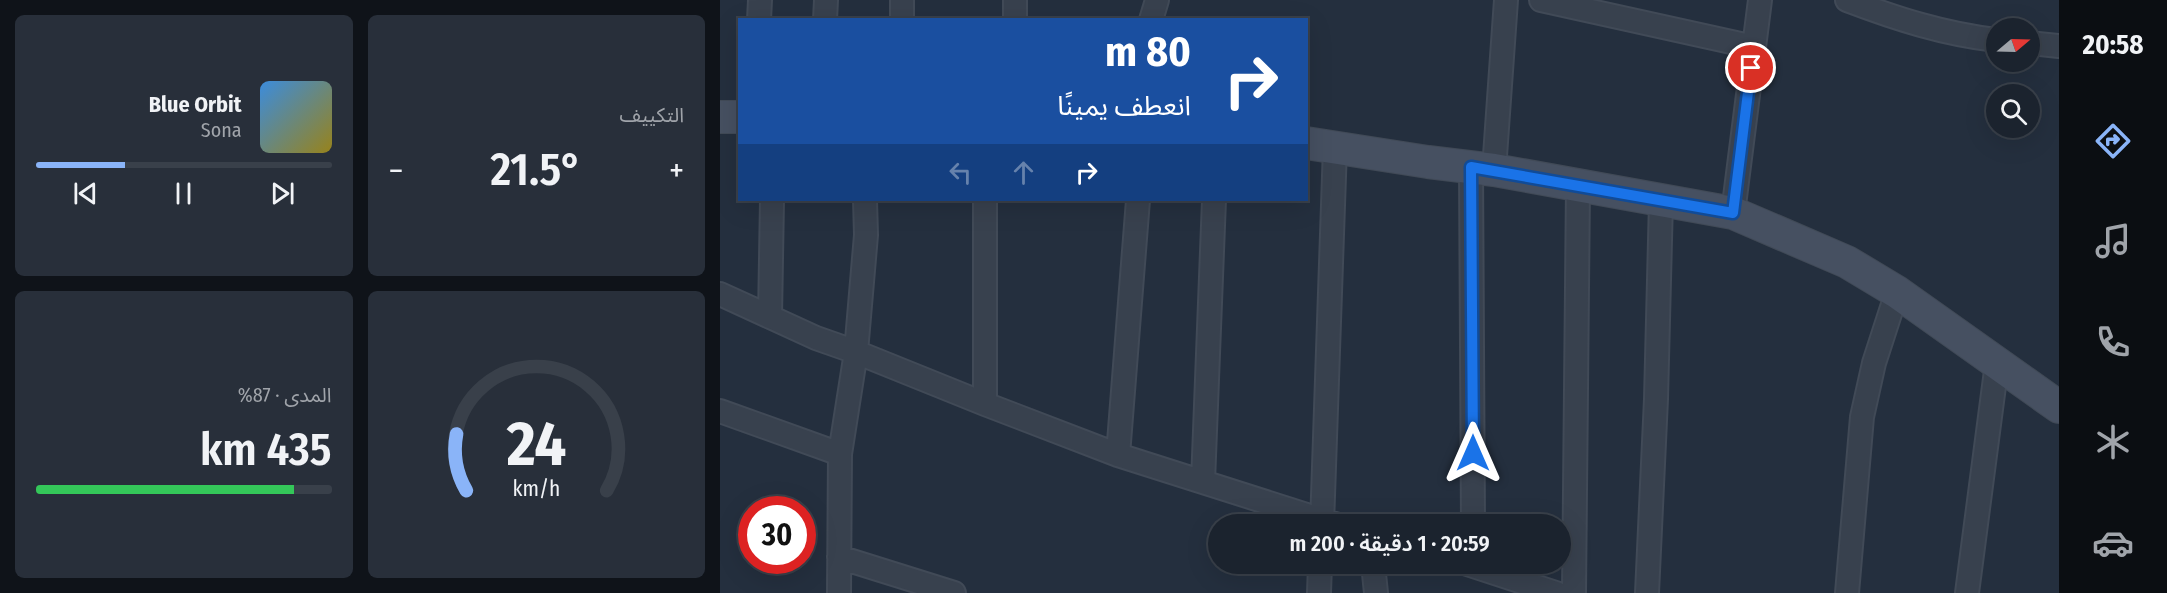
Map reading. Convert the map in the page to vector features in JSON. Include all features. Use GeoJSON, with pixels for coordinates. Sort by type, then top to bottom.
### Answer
{"type":"FeatureCollection","features":[{"type":"Feature","properties":{"kind":"street"},"geometry":{"type":"LineString","coordinates":[[759,18],[760,0]]}},
{"type":"Feature","properties":{"kind":"street"},"geometry":{"type":"LineString","coordinates":[[825,18],[826,0]]}},
{"type":"Feature","properties":{"kind":"street"},"geometry":{"type":"LineString","coordinates":[[902,0],[902,18]]}},
{"type":"Feature","properties":{"kind":"street"},"geometry":{"type":"LineString","coordinates":[[1015,0],[1015,18]]}},
{"type":"Feature","properties":{"kind":"street"},"geometry":{"type":"LineString","coordinates":[[1152,18],[1157,0]]}},
{"type":"Feature","properties":{"kind":"street"},"geometry":{"type":"LineString","coordinates":[[1473,514],[1482,169],[1506,0]]}},
{"type":"Feature","properties":{"kind":"street"},"geometry":{"type":"LineString","coordinates":[[1541,0],[1754,47]]}},
{"type":"Feature","properties":{"kind":"street"},"geometry":{"type":"LineString","coordinates":[[1733,213],[1760,0]]}},
{"type":"Feature","properties":{"kind":"street"},"geometry":{"type":"LineString","coordinates":[[1847,0],[1899,9],[1961,36],[1986,39]]}},
{"type":"Feature","properties":{"kind":"street"},"geometry":{"type":"LineString","coordinates":[[2040,44],[2059,46]]}},
{"type":"Feature","properties":{"kind":"street"},"geometry":{"type":"LineString","coordinates":[[720,117],[738,117]]}},
{"type":"Feature","properties":{"kind":"street"},"geometry":{"type":"LineString","coordinates":[[1327,514],[1321,145],[1482,169],[1733,213],[1847,262],[1896,292],[2059,407]]}},
{"type":"Feature","properties":{"kind":"street"},"geometry":{"type":"LineString","coordinates":[[1574,593],[1578,186]]}},
{"type":"Feature","properties":{"kind":"street"},"geometry":{"type":"LineString","coordinates":[[770,317],[771,201]]}},
{"type":"Feature","properties":{"kind":"street"},"geometry":{"type":"LineString","coordinates":[[838,593],[840,454],[856,352],[866,235],[865,201]]}},
{"type":"Feature","properties":{"kind":"street"},"geometry":{"type":"LineString","coordinates":[[985,201],[985,404]]}},
{"type":"Feature","properties":{"kind":"street"},"geometry":{"type":"LineString","coordinates":[[1118,455],[1138,201]]}},
{"type":"Feature","properties":{"kind":"street"},"geometry":{"type":"LineString","coordinates":[[1203,482],[1214,201]]}},
{"type":"Feature","properties":{"kind":"street"},"geometry":{"type":"LineString","coordinates":[[1647,593],[1656,399],[1661,201]]}},
{"type":"Feature","properties":{"kind":"street"},"geometry":{"type":"LineString","coordinates":[[1847,593],[1862,417],[1874,363],[1896,292]]}},
{"type":"Feature","properties":{"kind":"street"},"geometry":{"type":"LineString","coordinates":[[720,294],[816,339],[856,352],[1118,455],[1300,514]]}},
{"type":"Feature","properties":{"kind":"street"},"geometry":{"type":"LineString","coordinates":[[1967,593],[1997,363]]}},
{"type":"Feature","properties":{"kind":"street"},"geometry":{"type":"LineString","coordinates":[[720,411],[840,454]]}},
{"type":"Feature","properties":{"kind":"street"},"geometry":{"type":"LineString","coordinates":[[839,557],[954,593]]}},
{"type":"Feature","properties":{"kind":"street"},"geometry":{"type":"LineString","coordinates":[[1319,593],[1320,574]]}},
{"type":"Feature","properties":{"kind":"street"},"geometry":{"type":"LineString","coordinates":[[1375,574],[1376,593]]}},
{"type":"Feature","properties":{"kind":"street"},"geometry":{"type":"LineString","coordinates":[[1498,574],[1556,593]]}},
{"type":"Feature","properties":{"kind":"route"},"geometry":{"type":"LineString","coordinates":[[1473,453],[1471,167],[1733,213],[1751,68]]}}]}
